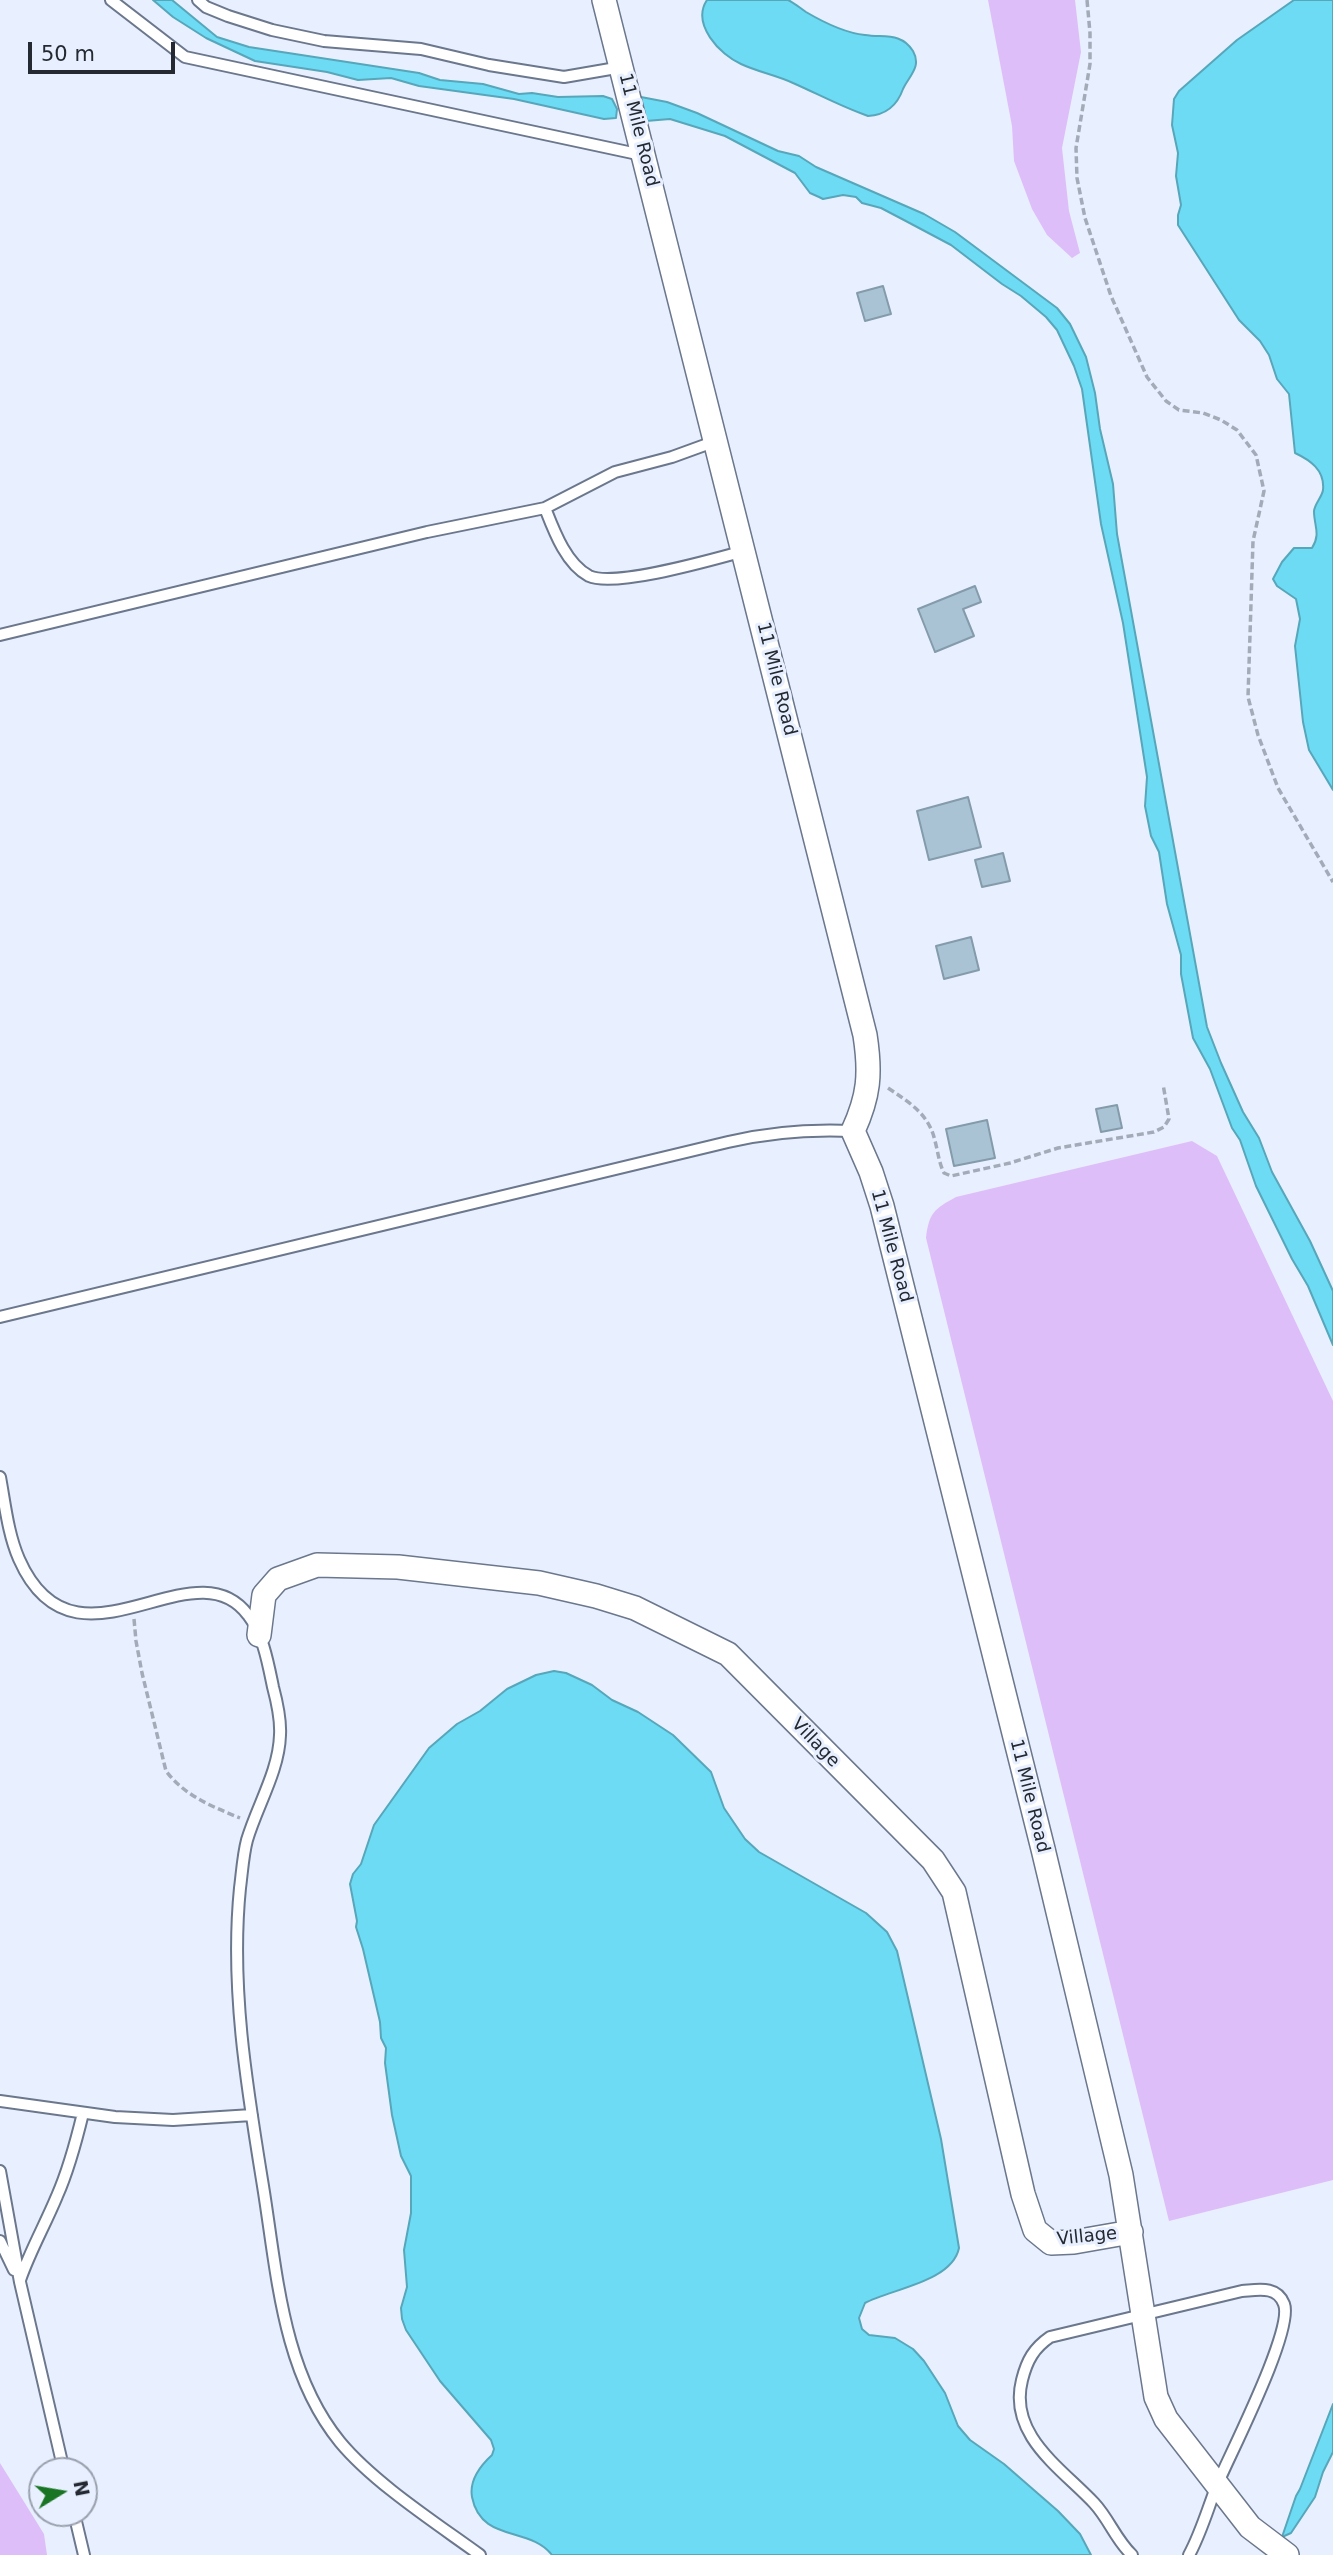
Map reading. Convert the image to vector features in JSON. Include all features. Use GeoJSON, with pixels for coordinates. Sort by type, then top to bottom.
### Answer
{"type":"FeatureCollection","features":[{"type":"Feature","properties":{"kind":"street","name":"11 Mile Road"},"geometry":{"type":"LineString","coordinates":[[604,0],[865,1035],[869,1076],[864,1107],[853,1131],[882,1206],[1121,2175],[1141,2316],[1156,2397],[1166,2420],[1250,2527],[1287,2555]]}},
{"type":"Feature","properties":{"kind":"street","name":"Village"},"geometry":{"type":"LineString","coordinates":[[259,1634],[264,1595],[278,1579],[317,1565],[398,1567],[539,1583],[596,1596],[635,1608],[729,1654],[933,1860],[954,1892],[1023,2194],[1035,2230],[1051,2243],[1074,2242],[1131,2232]]}},
{"type":"Feature","properties":{"kind":"lane"},"geometry":{"type":"LineString","coordinates":[[111,0],[185,57],[644,156]]}},
{"type":"Feature","properties":{"kind":"lane"},"geometry":{"type":"LineString","coordinates":[[198,0],[206,7],[272,30],[324,40],[421,49],[489,65],[564,77],[622,67]]}},
{"type":"Feature","properties":{"kind":"lane"},"geometry":{"type":"LineString","coordinates":[[0,635],[427,532],[545,508],[615,472],[673,457],[716,441]]}},
{"type":"Feature","properties":{"kind":"lane"},"geometry":{"type":"LineString","coordinates":[[545,508],[557,538],[574,564],[589,576],[605,579],[665,572],[744,551]]}},
{"type":"Feature","properties":{"kind":"lane"},"geometry":{"type":"LineString","coordinates":[[0,1317],[770,1132],[811,1129],[853,1131]]}},
{"type":"Feature","properties":{"kind":"lane"},"geometry":{"type":"LineString","coordinates":[[0,1478],[18,1557],[32,1582],[48,1601],[64,1610],[89,1614],[200,1591],[237,1603],[259,1634],[278,1709],[281,1732],[278,1751],[246,1843],[240,1891],[237,1957],[252,2115],[286,2326],[312,2396],[339,2441],[365,2468],[480,2555]]}},
{"type":"Feature","properties":{"kind":"lane"},"geometry":{"type":"LineString","coordinates":[[0,2101],[83,2113],[173,2120],[252,2115]]}},
{"type":"Feature","properties":{"kind":"lane"},"geometry":{"type":"LineString","coordinates":[[20,2282],[27,2258],[57,2198],[71,2160],[83,2113]]}},
{"type":"Feature","properties":{"kind":"lane"},"geometry":{"type":"LineString","coordinates":[[0,2171],[20,2282],[61,2457]]}},
{"type":"Feature","properties":{"kind":"lane"},"geometry":{"type":"LineString","coordinates":[[0,2241],[20,2282]]}},
{"type":"Feature","properties":{"kind":"lane"},"geometry":{"type":"LineString","coordinates":[[1132,2555],[1122,2546],[1096,2504],[1050,2462],[1031,2436],[1020,2412],[1019,2393],[1025,2369],[1035,2347],[1051,2337],[1268,2289],[1278,2295],[1285,2304],[1284,2323],[1262,2389],[1189,2555]]}},
{"type":"Feature","properties":{"kind":"lane"},"geometry":{"type":"LineString","coordinates":[[77,2527],[84,2555]]}},
{"type":"Feature","properties":{"kind":"path"},"geometry":{"type":"LineString","coordinates":[[1087,0],[1090,64],[1076,148],[1077,178],[1085,218],[1111,296],[1147,377],[1166,401],[1179,410],[1203,413],[1237,430],[1256,455],[1264,491],[1253,541],[1248,697],[1258,735],[1278,788],[1333,882]]}},
{"type":"Feature","properties":{"kind":"path"},"geometry":{"type":"LineString","coordinates":[[869,1076],[919,1110],[930,1123],[940,1166],[944,1174],[951,1176],[1010,1163],[1058,1148],[1154,1132],[1169,1119],[1163,1084]]}},
{"type":"Feature","properties":{"kind":"path"},"geometry":{"type":"LineString","coordinates":[[133,1607],[142,1673],[166,1771],[174,1782],[197,1799],[254,1823]]}},
{"type":"Feature","properties":{"kind":"shaded area"},"geometry":{"type":"Polygon","coordinates":[[[988,0],[1075,0],[1081,52],[1062,148],[1069,211],[1080,253],[1072,258],[1047,235],[1032,209],[1014,161],[1012,126],[988,0]]]}},
{"type":"Feature","properties":{"kind":"shaded area"},"geometry":{"type":"Polygon","coordinates":[[[1192,1141],[1217,1156],[1333,1401],[1333,2180],[1169,2221],[926,1238],[931,1217],[942,1205],[956,1197],[1192,1141]]]}},
{"type":"Feature","properties":{"kind":"shaded area"},"geometry":{"type":"Polygon","coordinates":[[[0,2463],[28,2508],[28,2527],[40,2527],[44,2534],[47,2555],[0,2555],[0,2463]]]}},
{"type":"Feature","properties":{"kind":"water"},"geometry":{"type":"Polygon","coordinates":[[[153,0],[172,0],[217,37],[249,47],[419,73],[440,80],[483,84],[519,94],[603,96],[612,99],[617,109],[616,118],[604,119],[514,99],[419,86],[391,78],[358,80],[327,72],[255,61],[206,38],[173,17],[153,0]]]}},
{"type":"Feature","properties":{"kind":"water"},"geometry":{"type":"Polygon","coordinates":[[[707,0],[788,0],[813,16],[842,29],[857,34],[898,38],[913,51],[916,62],[914,71],[894,105],[885,112],[868,116],[787,80],[733,60],[710,38],[705,28],[703,9],[707,0]]]}},
{"type":"Feature","properties":{"kind":"water"},"geometry":{"type":"Polygon","coordinates":[[[1294,0],[1333,0],[1333,790],[1309,750],[1303,722],[1295,646],[1300,619],[1296,599],[1277,586],[1273,579],[1294,548],[1312,548],[1315,543],[1317,534],[1314,511],[1323,490],[1322,477],[1311,463],[1295,453],[1289,394],[1277,379],[1269,355],[1260,341],[1239,320],[1178,225],[1181,205],[1176,176],[1178,153],[1172,125],[1174,99],[1179,91],[1237,40],[1294,0]]]}},
{"type":"Feature","properties":{"kind":"water"},"geometry":{"type":"Polygon","coordinates":[[[641,97],[667,102],[697,113],[778,151],[799,156],[816,167],[924,214],[955,232],[1057,308],[1070,324],[1086,357],[1113,484],[1117,534],[1207,1027],[1243,1112],[1259,1138],[1272,1172],[1310,1241],[1333,1291],[1333,1345],[1308,1286],[1256,1186],[1210,1069],[1193,1038],[1181,974],[1181,955],[1167,904],[1159,852],[1151,836],[1145,806],[1147,777],[1123,623],[1101,524],[1082,389],[1057,330],[1021,296],[951,245],[881,208],[862,203],[856,197],[843,195],[823,199],[810,193],[795,173],[725,136],[670,119],[646,121],[641,97]]]}},
{"type":"Feature","properties":{"kind":"water"},"geometry":{"type":"Polygon","coordinates":[[[554,1671],[566,1673],[592,1685],[612,1700],[638,1712],[673,1735],[711,1772],[724,1808],[745,1839],[759,1852],[866,1913],[887,1932],[897,1951],[941,2139],[959,2248],[954,2260],[933,2277],[865,2303],[859,2318],[862,2329],[869,2335],[895,2338],[913,2349],[945,2393],[958,2426],[970,2440],[1004,2464],[1058,2511],[1080,2534],[1091,2555],[552,2555],[531,2540],[495,2528],[477,2512],[472,2497],[472,2485],[480,2469],[492,2455],[494,2449],[491,2440],[440,2381],[406,2330],[402,2319],[401,2308],[407,2287],[404,2250],[411,2213],[411,2176],[401,2156],[392,2115],[385,2063],[386,2048],[381,2038],[380,2022],[356,1927],[350,1884],[353,1874],[361,1864],[374,1825],[429,1748],[457,1724],[480,1711],[507,1689],[536,1675],[554,1671]]]}},
{"type":"Feature","properties":{"kind":"water"},"geometry":{"type":"Polygon","coordinates":[[[1333,2404],[1333,2452],[1315,2497],[1291,2533],[1282,2537],[1296,2496],[1333,2404]]]}},
{"type":"Feature","properties":{"kind":"building"},"geometry":{"type":"Polygon","coordinates":[[[883,286],[891,314],[865,321],[857,293],[883,286]]]}},
{"type":"Feature","properties":{"kind":"building"},"geometry":{"type":"Polygon","coordinates":[[[975,586],[981,602],[963,609],[974,636],[935,652],[918,609],[975,586]]]}},
{"type":"Feature","properties":{"kind":"building"},"geometry":{"type":"Polygon","coordinates":[[[968,797],[981,847],[929,860],[917,811],[968,797]]]}},
{"type":"Feature","properties":{"kind":"building"},"geometry":{"type":"Polygon","coordinates":[[[1003,853],[1010,881],[982,887],[975,860],[1003,853]]]}},
{"type":"Feature","properties":{"kind":"building"},"geometry":{"type":"Polygon","coordinates":[[[971,937],[979,970],[944,979],[936,946],[971,937]]]}},
{"type":"Feature","properties":{"kind":"building"},"geometry":{"type":"Polygon","coordinates":[[[1117,1105],[1122,1128],[1101,1132],[1096,1109],[1117,1105]]]}},
{"type":"Feature","properties":{"kind":"building"},"geometry":{"type":"Polygon","coordinates":[[[987,1120],[995,1158],[954,1166],[946,1129],[987,1120]]]}}]}
